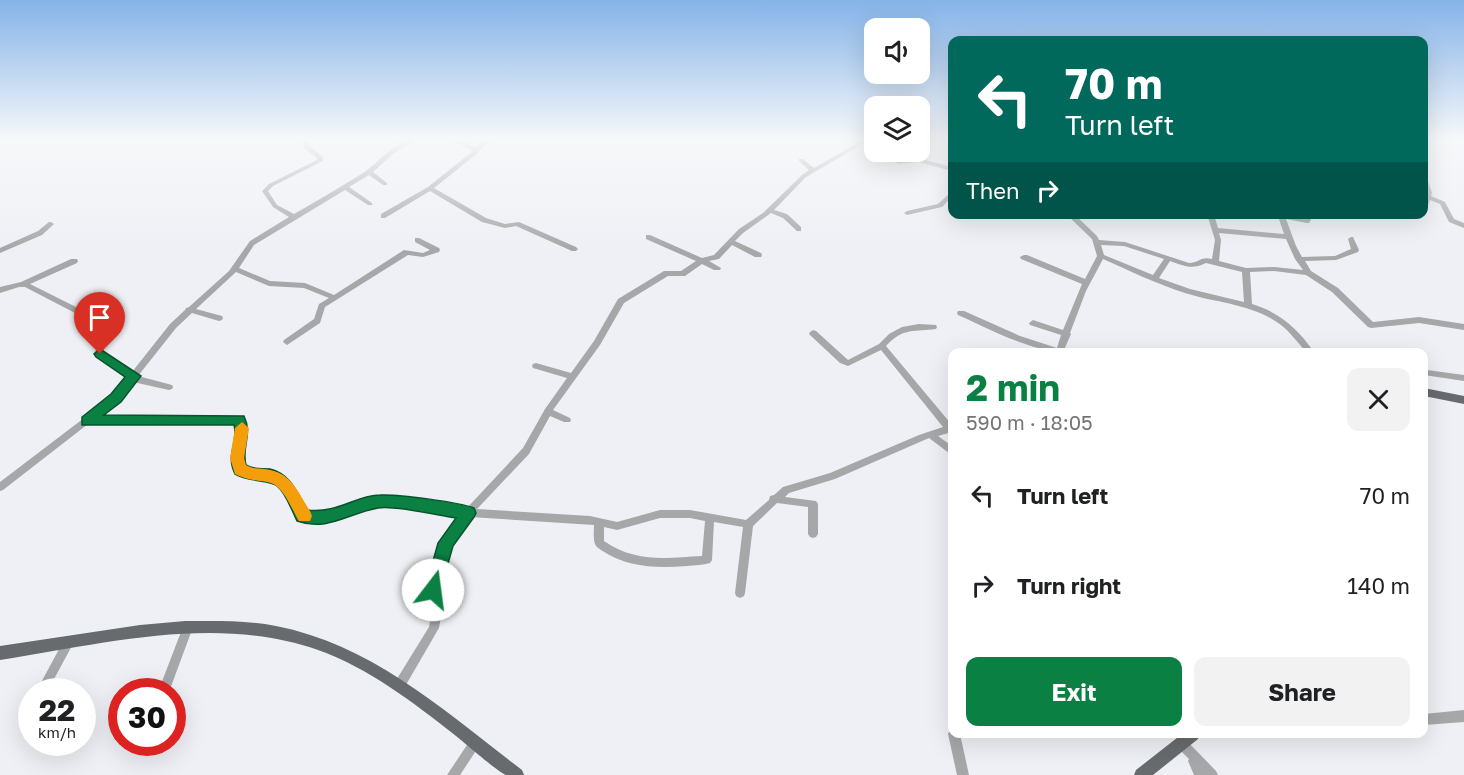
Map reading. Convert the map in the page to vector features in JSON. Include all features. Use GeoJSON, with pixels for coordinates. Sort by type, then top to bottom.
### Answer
{"type":"FeatureCollection","features":[{"type":"Feature","properties":{"kind":"main road"},"geometry":{"type":"LineString","coordinates":[[1428,394],[1464,400]]}},
{"type":"Feature","properties":{"kind":"main road"},"geometry":{"type":"LineString","coordinates":[[0,653],[125,633],[188,627],[246,627],[288,634],[353,658],[399,686],[517,775]]}},
{"type":"Feature","properties":{"kind":"main road"},"geometry":{"type":"LineString","coordinates":[[1148,773],[1187,739]]}},
{"type":"Feature","properties":{"kind":"street"},"geometry":{"type":"LineString","coordinates":[[290,176],[265,191],[275,206],[294,217]]}},
{"type":"Feature","properties":{"kind":"street"},"geometry":{"type":"LineString","coordinates":[[0,487],[116,398],[166,333],[235,269],[252,243],[362,176]]}},
{"type":"Feature","properties":{"kind":"street"},"geometry":{"type":"LineString","coordinates":[[375,176],[385,184]]}},
{"type":"Feature","properties":{"kind":"street"},"geometry":{"type":"LineString","coordinates":[[383,216],[446,176]]}},
{"type":"Feature","properties":{"kind":"street"},"geometry":{"type":"LineString","coordinates":[[399,686],[434,628],[436,616],[433,590],[446,543],[468,513],[523,456],[548,411],[597,343],[624,299],[667,273],[684,273],[701,261],[713,258],[769,210],[802,176]]}},
{"type":"Feature","properties":{"kind":"street"},"geometry":{"type":"LineString","coordinates":[[344,186],[370,204]]}},
{"type":"Feature","properties":{"kind":"street"},"geometry":{"type":"LineString","coordinates":[[430,188],[484,220],[503,225],[517,224],[574,249]]}},
{"type":"Feature","properties":{"kind":"street"},"geometry":{"type":"LineString","coordinates":[[1428,192],[1429,196],[1443,203],[1451,220],[1464,226]]}},
{"type":"Feature","properties":{"kind":"street"},"geometry":{"type":"LineString","coordinates":[[907,213],[940,206],[948,198]]}},
{"type":"Feature","properties":{"kind":"street"},"geometry":{"type":"LineString","coordinates":[[769,210],[785,216],[800,229]]}},
{"type":"Feature","properties":{"kind":"street"},"geometry":{"type":"LineString","coordinates":[[1062,348],[1087,283],[1101,256],[1097,242],[1074,219]]}},
{"type":"Feature","properties":{"kind":"street"},"geometry":{"type":"LineString","coordinates":[[1212,219],[1218,248],[1215,261]]}},
{"type":"Feature","properties":{"kind":"street"},"geometry":{"type":"LineString","coordinates":[[1282,219],[1288,237],[1308,273],[1335,290],[1368,325],[1378,326],[1419,320],[1464,327]]}},
{"type":"Feature","properties":{"kind":"street"},"geometry":{"type":"LineString","coordinates":[[0,250],[40,233],[51,224]]}},
{"type":"Feature","properties":{"kind":"street"},"geometry":{"type":"LineString","coordinates":[[1216,230],[1288,237]]}},
{"type":"Feature","properties":{"kind":"street"},"geometry":{"type":"LineString","coordinates":[[648,237],[717,268]]}},
{"type":"Feature","properties":{"kind":"street"},"geometry":{"type":"LineString","coordinates":[[1299,259],[1344,256],[1355,250],[1351,239]]}},
{"type":"Feature","properties":{"kind":"street"},"geometry":{"type":"LineString","coordinates":[[288,342],[317,321],[322,306],[407,252],[423,255],[435,250],[417,240]]}},
{"type":"Feature","properties":{"kind":"street"},"geometry":{"type":"LineString","coordinates":[[731,242],[758,255]]}},
{"type":"Feature","properties":{"kind":"street"},"geometry":{"type":"LineString","coordinates":[[1097,242],[1125,244],[1193,266],[1204,260],[1246,270],[1274,269],[1308,273]]}},
{"type":"Feature","properties":{"kind":"street"},"geometry":{"type":"LineString","coordinates":[[1101,256],[1189,291],[1248,305],[1274,315],[1289,325],[1307,348]]}},
{"type":"Feature","properties":{"kind":"street"},"geometry":{"type":"LineString","coordinates":[[1024,257],[1087,283]]}},
{"type":"Feature","properties":{"kind":"street"},"geometry":{"type":"LineString","coordinates":[[1155,278],[1168,259]]}},
{"type":"Feature","properties":{"kind":"street"},"geometry":{"type":"LineString","coordinates":[[0,290],[23,284],[74,261]]}},
{"type":"Feature","properties":{"kind":"street"},"geometry":{"type":"LineString","coordinates":[[235,269],[269,283],[305,286],[335,298]]}},
{"type":"Feature","properties":{"kind":"street"},"geometry":{"type":"LineString","coordinates":[[1246,270],[1248,305]]}},
{"type":"Feature","properties":{"kind":"street"},"geometry":{"type":"LineString","coordinates":[[23,284],[106,327],[108,332],[99,352],[133,378],[169,387]]}},
{"type":"Feature","properties":{"kind":"street"},"geometry":{"type":"LineString","coordinates":[[189,310],[219,318]]}},
{"type":"Feature","properties":{"kind":"street"},"geometry":{"type":"LineString","coordinates":[[961,313],[1017,338],[1048,348]]}},
{"type":"Feature","properties":{"kind":"street"},"geometry":{"type":"LineString","coordinates":[[1033,323],[1067,334]]}},
{"type":"Feature","properties":{"kind":"street"},"geometry":{"type":"LineString","coordinates":[[813,333],[843,362],[848,363],[882,346],[895,334],[915,325],[933,327]]}},
{"type":"Feature","properties":{"kind":"street"},"geometry":{"type":"LineString","coordinates":[[882,346],[948,424]]}},
{"type":"Feature","properties":{"kind":"street"},"geometry":{"type":"LineString","coordinates":[[536,366],[572,376]]}},
{"type":"Feature","properties":{"kind":"street"},"geometry":{"type":"LineString","coordinates":[[1428,374],[1464,378]]}},
{"type":"Feature","properties":{"kind":"street"},"geometry":{"type":"LineString","coordinates":[[548,411],[567,420]]}},
{"type":"Feature","properties":{"kind":"street"},"geometry":{"type":"LineString","coordinates":[[87,421],[239,420],[243,432],[237,458],[240,469],[250,475],[270,476],[283,481],[303,516],[319,518],[342,514],[379,501],[468,513],[599,522],[621,526],[645,516],[660,514],[690,514],[748,524]]}},
{"type":"Feature","properties":{"kind":"street"},"geometry":{"type":"LineString","coordinates":[[740,593],[748,524],[772,499],[786,490],[832,476],[948,429]]}},
{"type":"Feature","properties":{"kind":"street"},"geometry":{"type":"LineString","coordinates":[[932,436],[948,447]]}},
{"type":"Feature","properties":{"kind":"street"},"geometry":{"type":"LineString","coordinates":[[772,499],[813,504],[813,534]]}},
{"type":"Feature","properties":{"kind":"street"},"geometry":{"type":"LineString","coordinates":[[599,522],[599,543],[624,559],[643,563],[707,560],[710,518]]}},
{"type":"Feature","properties":{"kind":"street"},"geometry":{"type":"LineString","coordinates":[[168,678],[188,627]]}},
{"type":"Feature","properties":{"kind":"street"},"geometry":{"type":"LineString","coordinates":[[49,678],[69,642]]}},
{"type":"Feature","properties":{"kind":"street"},"geometry":{"type":"LineString","coordinates":[[1428,720],[1464,716]]}},
{"type":"Feature","properties":{"kind":"street"},"geometry":{"type":"LineString","coordinates":[[955,738],[963,775]]}},
{"type":"Feature","properties":{"kind":"street"},"geometry":{"type":"LineString","coordinates":[[1187,739],[1200,775]]}},
{"type":"Feature","properties":{"kind":"street"},"geometry":{"type":"LineString","coordinates":[[453,775],[475,743]]}},
{"type":"Feature","properties":{"kind":"street"},"geometry":{"type":"LineString","coordinates":[[1193,758],[1212,775]]}},
{"type":"Feature","properties":{"kind":"slow traffic"},"geometry":{"type":"LineString","coordinates":[[242,428],[237,458],[240,469],[250,475],[276,477],[283,481],[304,516]]}},
{"type":"Feature","properties":{"kind":"route"},"geometry":{"type":"LineString","coordinates":[[100,354],[134,376],[116,398],[87,421],[199,418],[239,420],[243,432],[237,458],[240,469],[250,475],[276,477],[283,481],[303,516],[319,518],[342,514],[365,504],[379,501],[468,513],[446,543],[433,590]]}}]}
